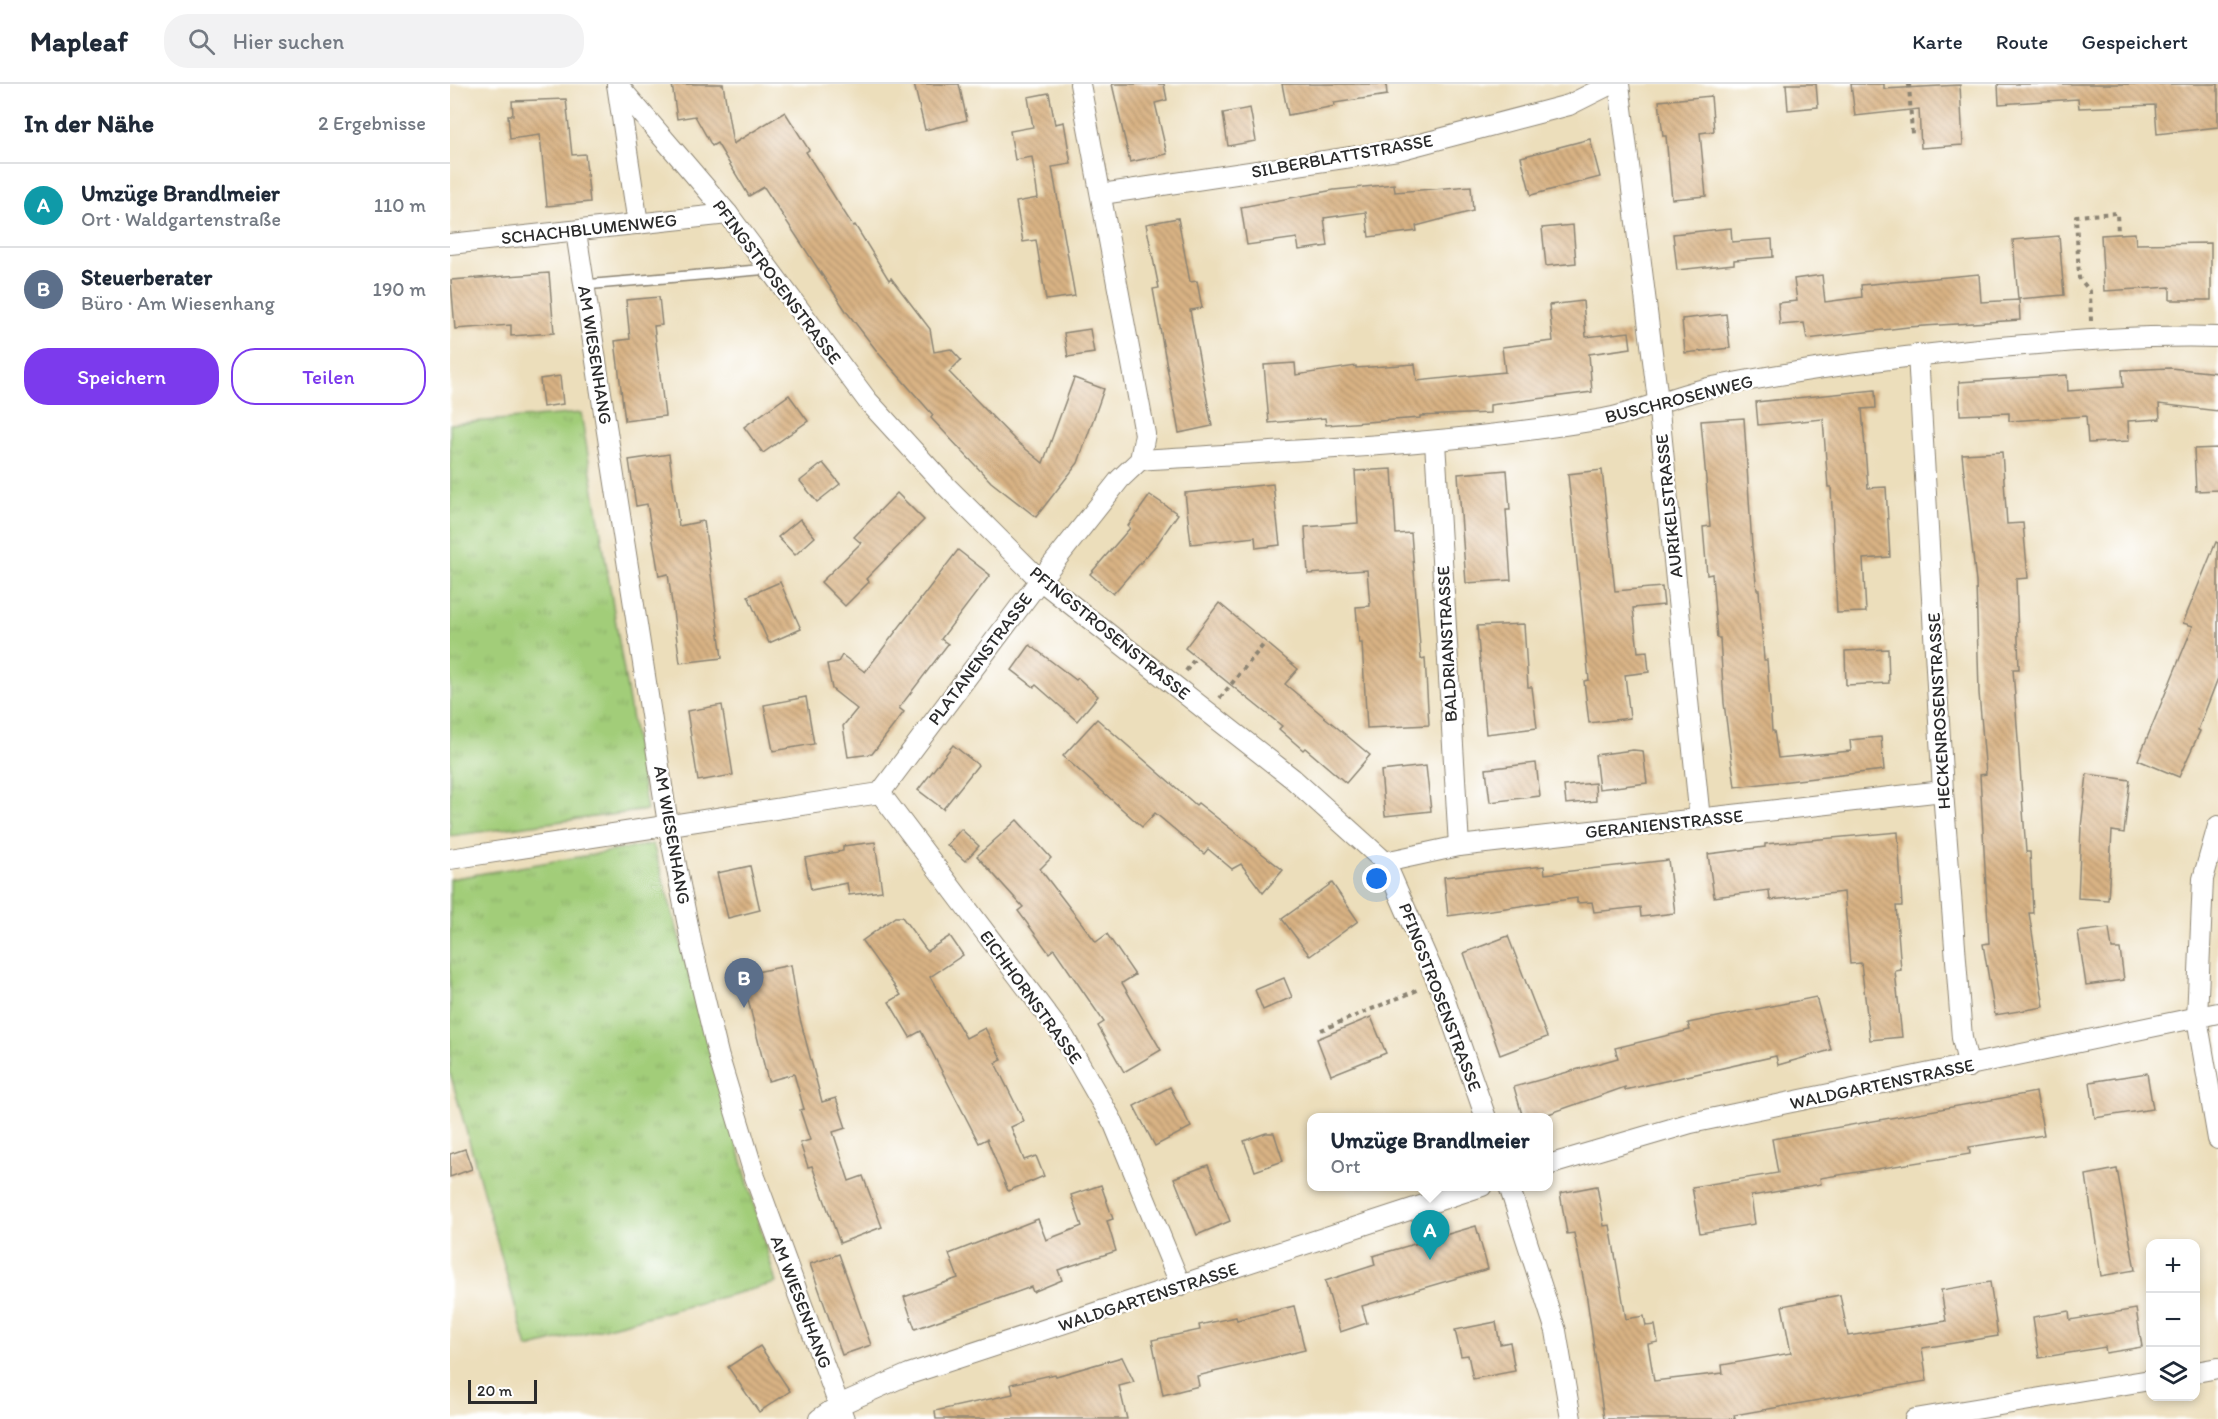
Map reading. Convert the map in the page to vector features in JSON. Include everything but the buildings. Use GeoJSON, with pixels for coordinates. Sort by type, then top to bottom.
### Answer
{"type":"FeatureCollection","features":[{"type":"Feature","properties":{"kind":"street","name":"PFINGSTROSENSTRASSE"},"geometry":{"type":"LineString","coordinates":[[617,84],[728,214],[867,400],[942,482],[1040,580],[1292,778],[1385,862],[1438,982],[1484,1113]]}},
{"type":"Feature","properties":{"kind":"street","name":"PFINGSTROSENSTRASSE"},"geometry":{"type":"LineString","coordinates":[[617,84],[639,224]]}},
{"type":"Feature","properties":{"kind":"street"},"geometry":{"type":"LineString","coordinates":[[1080,84],[1145,434],[1140,460]]}},
{"type":"Feature","properties":{"kind":"street","name":"SILBERBLATTSTRASSE"},"geometry":{"type":"LineString","coordinates":[[1102,194],[1398,150],[1569,105],[1611,84]]}},
{"type":"Feature","properties":{"kind":"street","name":"AURIKELSTRASSE"},"geometry":{"type":"LineString","coordinates":[[1619,84],[1658,401],[1701,820]]}},
{"type":"Feature","properties":{"kind":"street","name":"SCHACHBLUMENWEG"},"geometry":{"type":"LineString","coordinates":[[450,244],[728,214]]}},
{"type":"Feature","properties":{"kind":"street","name":"AM WIESENHANG"},"geometry":{"type":"LineString","coordinates":[[576,232],[668,824],[692,946],[722,1069],[755,1177],[842,1412]]}},
{"type":"Feature","properties":{"kind":"street","name":"BUSCHROSENWEG"},"geometry":{"type":"LineString","coordinates":[[1140,460],[1435,442],[1608,418],[1658,401],[1723,385],[1918,354],[2092,340],[2170,336],[2218,337]]}},
{"type":"Feature","properties":{"kind":"street","name":"HECKENROSENSTRASSE"},"geometry":{"type":"LineString","coordinates":[[1918,354],[1943,791],[1962,1038],[1969,1067]]}},
{"type":"Feature","properties":{"kind":"street","name":"BALDRIANSTRASSE"},"geometry":{"type":"LineString","coordinates":[[1435,442],[1459,846]]}},
{"type":"Feature","properties":{"kind":"street","name":"PLATANENSTRASSE"},"geometry":{"type":"LineString","coordinates":[[880,793],[1040,580],[1120,478],[1140,460]]}},
{"type":"Feature","properties":{"kind":"street","name":"GERANIENSTRASSE"},"geometry":{"type":"LineString","coordinates":[[1385,862],[1459,846],[1943,791]]}},
{"type":"Feature","properties":{"kind":"street"},"geometry":{"type":"LineString","coordinates":[[450,859],[880,793]]}},
{"type":"Feature","properties":{"kind":"street","name":"EICHHORNSTRASSE"},"geometry":{"type":"LineString","coordinates":[[880,793],[1064,1037],[1113,1124],[1180,1286]]}},
{"type":"Feature","properties":{"kind":"street"},"geometry":{"type":"LineString","coordinates":[[2218,826],[2203,879],[2197,1018],[2218,1140]]}},
{"type":"Feature","properties":{"kind":"street","name":"WALDGARTENSTRASSE"},"geometry":{"type":"LineString","coordinates":[[1553,1164],[1691,1123],[2218,1014]]}},
{"type":"Feature","properties":{"kind":"street","name":"WALDGARTENSTRASSE"},"geometry":{"type":"LineString","coordinates":[[819,1419],[842,1412],[909,1374],[1467,1191]]}},
{"type":"Feature","properties":{"kind":"street"},"geometry":{"type":"LineString","coordinates":[[1511,1191],[1556,1331],[1571,1419]]}},
{"type":"Feature","properties":{"kind":"street"},"geometry":{"type":"LineString","coordinates":[[2200,1371],[2218,1368]]}},
{"type":"Feature","properties":{"kind":"street"},"geometry":{"type":"LineString","coordinates":[[1915,1419],[2146,1381]]}},
{"type":"Feature","properties":{"kind":"lane"},"geometry":{"type":"LineString","coordinates":[[584,285],[769,269]]}},
{"type":"Feature","properties":{"kind":"path"},"geometry":{"type":"LineString","coordinates":[[1909,84],[1912,134]]}},
{"type":"Feature","properties":{"kind":"path"},"geometry":{"type":"LineString","coordinates":[[2092,340],[2090,291],[2079,278],[2076,216],[2116,213],[2118,234]]}},
{"type":"Feature","properties":{"kind":"path"},"geometry":{"type":"LineString","coordinates":[[1208,712],[1264,644]]}},
{"type":"Feature","properties":{"kind":"path"},"geometry":{"type":"LineString","coordinates":[[1321,1030],[1438,982]]}},
{"type":"Feature","properties":{"kind":"green space"},"geometry":{"type":"Polygon","coordinates":[[[581,413],[647,810],[450,836],[450,424],[581,413]]]}},
{"type":"Feature","properties":{"kind":"green space"},"geometry":{"type":"Polygon","coordinates":[[[653,844],[776,1283],[527,1348],[450,1073],[450,879],[653,844]]]}},
{"type":"Feature","properties":{"kind":"place","name":"Steuerberater"},"geometry":{"type":"Point","coordinates":[744,1008]}},
{"type":"Feature","properties":{"kind":"place","name":"Umzüge Brandlmeier"},"geometry":{"type":"Point","coordinates":[1430,1260]}}]}
